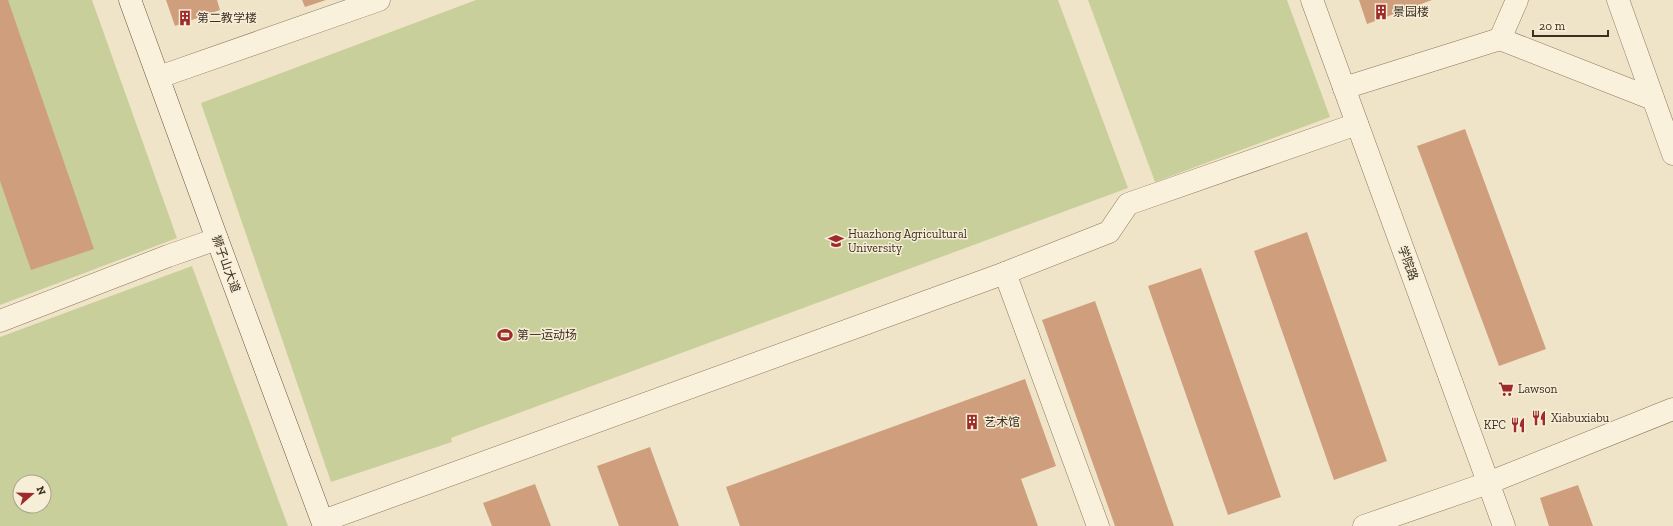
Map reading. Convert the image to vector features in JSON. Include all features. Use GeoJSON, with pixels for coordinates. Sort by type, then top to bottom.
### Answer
{"type":"FeatureCollection","features":[{"type":"Feature","properties":{"kind":"street","name":"狮子山大道"},"geometry":{"type":"LineString","coordinates":[[130,0],[159,77],[216,239],[324,524]]}},
{"type":"Feature","properties":{"kind":"street"},"geometry":{"type":"LineString","coordinates":[[159,77],[379,0]]}},
{"type":"Feature","properties":{"kind":"street","name":"学院路"},"geometry":{"type":"LineString","coordinates":[[1312,0],[1504,526]]}},
{"type":"Feature","properties":{"kind":"street"},"geometry":{"type":"LineString","coordinates":[[1500,39],[1517,0]]}},
{"type":"Feature","properties":{"kind":"street"},"geometry":{"type":"LineString","coordinates":[[1618,0],[1673,154]]}},
{"type":"Feature","properties":{"kind":"street"},"geometry":{"type":"LineString","coordinates":[[1344,88],[1500,39],[1653,100]]}},
{"type":"Feature","properties":{"kind":"street"},"geometry":{"type":"LineString","coordinates":[[324,524],[1005,273],[1109,232],[1128,204],[1356,124]]}},
{"type":"Feature","properties":{"kind":"street"},"geometry":{"type":"LineString","coordinates":[[0,321],[216,239]]}},
{"type":"Feature","properties":{"kind":"street"},"geometry":{"type":"LineString","coordinates":[[1005,273],[1098,526]]}},
{"type":"Feature","properties":{"kind":"street"},"geometry":{"type":"LineString","coordinates":[[1364,526],[1488,483],[1673,409]]}},
{"type":"Feature","properties":{"kind":"green space"},"geometry":{"type":"Polygon","coordinates":[[[0,0],[92,0],[177,238],[0,305],[0,0]]]}},
{"type":"Feature","properties":{"kind":"green space","name":"第一运动场"},"geometry":{"type":"Polygon","coordinates":[[[476,0],[1058,0],[1128,188],[451,438],[452,442],[331,482],[201,103],[476,0]]]}},
{"type":"Feature","properties":{"kind":"green space"},"geometry":{"type":"Polygon","coordinates":[[[1088,0],[1287,0],[1330,117],[1155,182],[1088,0]]]}},
{"type":"Feature","properties":{"kind":"green space"},"geometry":{"type":"Polygon","coordinates":[[[192,266],[288,526],[0,526],[0,337],[192,266]]]}},
{"type":"Feature","properties":{"kind":"building"},"geometry":{"type":"Polygon","coordinates":[[[0,0],[8,0],[94,249],[31,270],[0,181],[0,0]]]}},
{"type":"Feature","properties":{"kind":"building","name":"第二教学楼"},"geometry":{"type":"Polygon","coordinates":[[[166,0],[217,0],[220,10],[175,26],[166,0]]]}},
{"type":"Feature","properties":{"kind":"building"},"geometry":{"type":"Polygon","coordinates":[[[302,0],[326,0],[305,7],[302,0]]]}},
{"type":"Feature","properties":{"kind":"building","name":"景园楼"},"geometry":{"type":"Polygon","coordinates":[[[1359,0],[1432,0],[1367,24],[1359,0]]]}},
{"type":"Feature","properties":{"kind":"building"},"geometry":{"type":"Polygon","coordinates":[[[1465,129],[1546,349],[1499,366],[1417,146],[1465,129]]]}},
{"type":"Feature","properties":{"kind":"building"},"geometry":{"type":"Polygon","coordinates":[[[1307,232],[1387,461],[1334,480],[1254,251],[1307,232]]]}},
{"type":"Feature","properties":{"kind":"building"},"geometry":{"type":"Polygon","coordinates":[[[1201,268],[1281,497],[1228,515],[1148,286],[1201,268]]]}},
{"type":"Feature","properties":{"kind":"building"},"geometry":{"type":"Polygon","coordinates":[[[1095,301],[1174,526],[1115,526],[1042,320],[1095,301]]]}},
{"type":"Feature","properties":{"kind":"building","name":"艺术馆"},"geometry":{"type":"Polygon","coordinates":[[[1025,379],[1056,466],[1021,479],[1038,526],[740,526],[726,487],[1025,379]]]}},
{"type":"Feature","properties":{"kind":"building"},"geometry":{"type":"Polygon","coordinates":[[[650,447],[679,526],[619,526],[597,466],[650,447]]]}},
{"type":"Feature","properties":{"kind":"building"},"geometry":{"type":"Polygon","coordinates":[[[535,484],[551,526],[492,526],[483,503],[535,484]]]}},
{"type":"Feature","properties":{"kind":"building"},"geometry":{"type":"Polygon","coordinates":[[[1578,485],[1593,526],[1549,526],[1540,498],[1578,485]]]}},
{"type":"Feature","properties":{"kind":"place","name":"景园楼"},"geometry":{"type":"Point","coordinates":[1381,12]}},
{"type":"Feature","properties":{"kind":"place","name":"第二教学楼"},"geometry":{"type":"Point","coordinates":[185,18]}},
{"type":"Feature","properties":{"kind":"place","name":"Huazhong Agricultural University"},"geometry":{"type":"Point","coordinates":[836,241]}},
{"type":"Feature","properties":{"kind":"place","name":"第一运动场"},"geometry":{"type":"Point","coordinates":[505,335]}},
{"type":"Feature","properties":{"kind":"place","name":"Lawson"},"geometry":{"type":"Point","coordinates":[1506,389]}},
{"type":"Feature","properties":{"kind":"place","name":"Xiabuxiabu"},"geometry":{"type":"Point","coordinates":[1539,418]}},
{"type":"Feature","properties":{"kind":"place","name":"艺术馆"},"geometry":{"type":"Point","coordinates":[972,422]}},
{"type":"Feature","properties":{"kind":"place","name":"KFC"},"geometry":{"type":"Point","coordinates":[1518,425]}}]}
